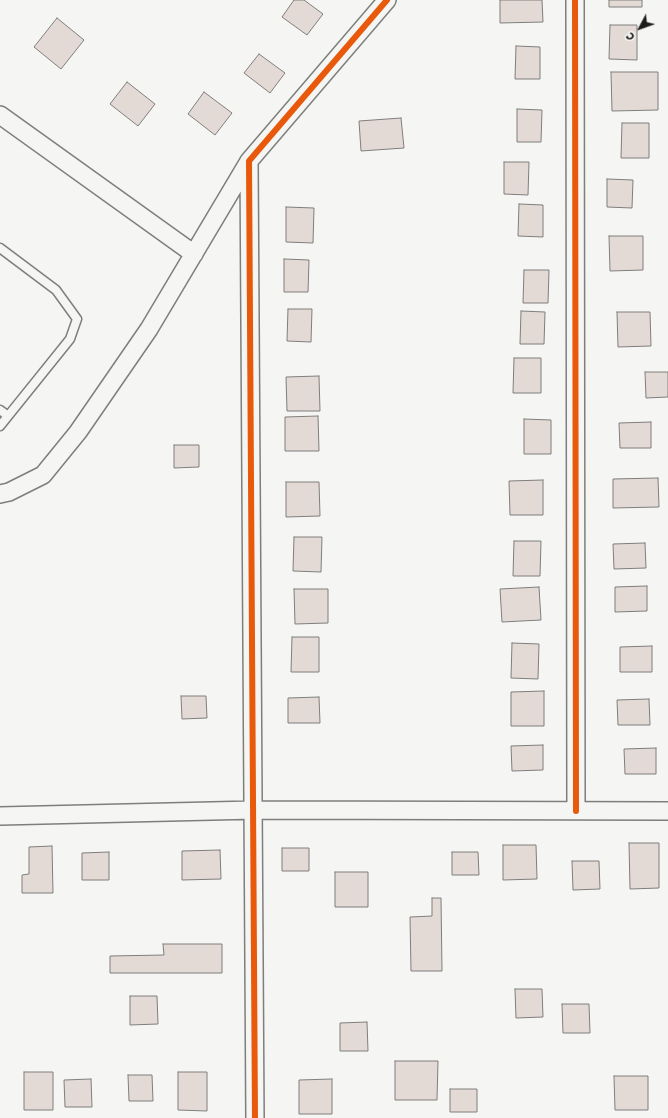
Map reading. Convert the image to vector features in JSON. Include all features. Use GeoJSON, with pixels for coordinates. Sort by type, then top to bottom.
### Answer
{"type":"FeatureCollection","features":[{"type":"Feature","properties":{"kind":"street"},"geometry":{"type":"LineString","coordinates":[[0,494],[10,492],[43,475],[78,432],[149,329],[249,161],[386,0]]}},
{"type":"Feature","properties":{"kind":"street"},"geometry":{"type":"LineString","coordinates":[[575,0],[576,811]]}},
{"type":"Feature","properties":{"kind":"street"},"geometry":{"type":"LineString","coordinates":[[0,115],[194,254]]}},
{"type":"Feature","properties":{"kind":"street"},"geometry":{"type":"LineString","coordinates":[[249,161],[256,1118]]}},
{"type":"Feature","properties":{"kind":"street"},"geometry":{"type":"LineString","coordinates":[[0,816],[254,810],[668,811]]}},
{"type":"Feature","properties":{"kind":"lane"},"geometry":{"type":"LineString","coordinates":[[0,248],[56,290],[77,319],[70,339],[0,426]]}},
{"type":"Feature","properties":{"kind":"lane"},"geometry":{"type":"LineString","coordinates":[[0,410],[8,416]]}},
{"type":"Feature","properties":{"kind":"building"},"geometry":{"type":"Polygon","coordinates":[[[294,0],[304,0],[323,14],[307,35],[282,17],[294,0]]]}},
{"type":"Feature","properties":{"kind":"building"},"geometry":{"type":"Polygon","coordinates":[[[500,0],[542,0],[543,22],[500,23],[500,0]]]}},
{"type":"Feature","properties":{"kind":"building"},"geometry":{"type":"Polygon","coordinates":[[[609,0],[642,0],[642,7],[609,7],[609,0]]]}},
{"type":"Feature","properties":{"kind":"building"},"geometry":{"type":"Polygon","coordinates":[[[57,18],[84,40],[61,69],[34,47],[57,18]]]}},
{"type":"Feature","properties":{"kind":"building"},"geometry":{"type":"Polygon","coordinates":[[[610,25],[637,25],[637,60],[609,59],[610,25]]]}},
{"type":"Feature","properties":{"kind":"building"},"geometry":{"type":"Polygon","coordinates":[[[516,46],[540,47],[540,79],[515,79],[516,46]]]}},
{"type":"Feature","properties":{"kind":"building"},"geometry":{"type":"Polygon","coordinates":[[[259,54],[285,73],[270,93],[244,73],[259,54]]]}},
{"type":"Feature","properties":{"kind":"building"},"geometry":{"type":"Polygon","coordinates":[[[611,72],[658,72],[658,110],[612,111],[611,72]]]}},
{"type":"Feature","properties":{"kind":"building"},"geometry":{"type":"Polygon","coordinates":[[[127,82],[155,104],[138,126],[110,104],[127,82]]]}},
{"type":"Feature","properties":{"kind":"building"},"geometry":{"type":"Polygon","coordinates":[[[204,92],[232,113],[215,135],[188,114],[204,92]]]}},
{"type":"Feature","properties":{"kind":"building"},"geometry":{"type":"Polygon","coordinates":[[[517,109],[542,110],[541,142],[517,142],[517,109]]]}},
{"type":"Feature","properties":{"kind":"building"},"geometry":{"type":"Polygon","coordinates":[[[401,118],[404,148],[361,151],[359,121],[401,118]]]}},
{"type":"Feature","properties":{"kind":"building"},"geometry":{"type":"Polygon","coordinates":[[[622,123],[649,123],[649,158],[621,158],[622,123]]]}},
{"type":"Feature","properties":{"kind":"building"},"geometry":{"type":"Polygon","coordinates":[[[504,162],[529,162],[528,195],[504,194],[504,162]]]}},
{"type":"Feature","properties":{"kind":"building"},"geometry":{"type":"Polygon","coordinates":[[[607,179],[633,180],[632,208],[607,207],[607,179]]]}},
{"type":"Feature","properties":{"kind":"building"},"geometry":{"type":"Polygon","coordinates":[[[519,204],[543,205],[543,237],[518,236],[519,204]]]}},
{"type":"Feature","properties":{"kind":"building"},"geometry":{"type":"Polygon","coordinates":[[[286,207],[314,208],[313,243],[286,242],[286,207]]]}},
{"type":"Feature","properties":{"kind":"building"},"geometry":{"type":"Polygon","coordinates":[[[609,236],[643,236],[643,270],[610,271],[609,236]]]}},
{"type":"Feature","properties":{"kind":"building"},"geometry":{"type":"Polygon","coordinates":[[[284,259],[309,260],[308,292],[284,292],[284,259]]]}},
{"type":"Feature","properties":{"kind":"building"},"geometry":{"type":"Polygon","coordinates":[[[524,270],[549,270],[548,303],[523,303],[524,270]]]}},
{"type":"Feature","properties":{"kind":"building"},"geometry":{"type":"Polygon","coordinates":[[[288,309],[312,309],[311,342],[287,341],[288,309]]]}},
{"type":"Feature","properties":{"kind":"building"},"geometry":{"type":"Polygon","coordinates":[[[521,311],[545,312],[544,344],[520,344],[521,311]]]}},
{"type":"Feature","properties":{"kind":"building"},"geometry":{"type":"Polygon","coordinates":[[[617,312],[650,312],[651,346],[618,347],[617,312]]]}},
{"type":"Feature","properties":{"kind":"building"},"geometry":{"type":"Polygon","coordinates":[[[514,358],[541,358],[541,393],[513,393],[514,358]]]}},
{"type":"Feature","properties":{"kind":"building"},"geometry":{"type":"Polygon","coordinates":[[[645,372],[668,372],[668,397],[646,398],[645,372]]]}},
{"type":"Feature","properties":{"kind":"building"},"geometry":{"type":"Polygon","coordinates":[[[319,376],[320,411],[287,411],[286,377],[319,376]]]}},
{"type":"Feature","properties":{"kind":"building"},"geometry":{"type":"Polygon","coordinates":[[[318,416],[319,451],[285,451],[285,417],[318,416]]]}},
{"type":"Feature","properties":{"kind":"building"},"geometry":{"type":"Polygon","coordinates":[[[524,419],[551,420],[551,454],[524,454],[524,419]]]}},
{"type":"Feature","properties":{"kind":"building"},"geometry":{"type":"Polygon","coordinates":[[[651,422],[651,448],[620,448],[619,423],[651,422]]]}},
{"type":"Feature","properties":{"kind":"building"},"geometry":{"type":"Polygon","coordinates":[[[174,445],[199,445],[199,467],[174,468],[174,445]]]}},
{"type":"Feature","properties":{"kind":"building"},"geometry":{"type":"Polygon","coordinates":[[[658,478],[659,507],[613,508],[613,479],[658,478]]]}},
{"type":"Feature","properties":{"kind":"building"},"geometry":{"type":"Polygon","coordinates":[[[543,480],[543,515],[510,515],[509,481],[543,480]]]}},
{"type":"Feature","properties":{"kind":"building"},"geometry":{"type":"Polygon","coordinates":[[[286,482],[319,482],[320,516],[286,517],[286,482]]]}},
{"type":"Feature","properties":{"kind":"building"},"geometry":{"type":"Polygon","coordinates":[[[294,537],[322,537],[321,572],[293,571],[294,537]]]}},
{"type":"Feature","properties":{"kind":"building"},"geometry":{"type":"Polygon","coordinates":[[[514,541],[541,541],[540,576],[513,576],[514,541]]]}},
{"type":"Feature","properties":{"kind":"building"},"geometry":{"type":"Polygon","coordinates":[[[645,543],[646,568],[614,569],[613,544],[645,543]]]}},
{"type":"Feature","properties":{"kind":"building"},"geometry":{"type":"Polygon","coordinates":[[[647,586],[647,611],[615,612],[615,587],[647,586]]]}},
{"type":"Feature","properties":{"kind":"building"},"geometry":{"type":"Polygon","coordinates":[[[539,587],[541,620],[502,622],[500,589],[539,587]]]}},
{"type":"Feature","properties":{"kind":"building"},"geometry":{"type":"Polygon","coordinates":[[[294,589],[328,589],[328,623],[295,624],[294,589]]]}},
{"type":"Feature","properties":{"kind":"building"},"geometry":{"type":"Polygon","coordinates":[[[292,637],[319,637],[319,672],[291,672],[292,637]]]}},
{"type":"Feature","properties":{"kind":"building"},"geometry":{"type":"Polygon","coordinates":[[[512,643],[539,644],[538,679],[511,678],[512,643]]]}},
{"type":"Feature","properties":{"kind":"building"},"geometry":{"type":"Polygon","coordinates":[[[652,646],[652,672],[620,672],[620,647],[652,646]]]}},
{"type":"Feature","properties":{"kind":"building"},"geometry":{"type":"Polygon","coordinates":[[[544,691],[544,726],[511,726],[511,692],[544,691]]]}},
{"type":"Feature","properties":{"kind":"building"},"geometry":{"type":"Polygon","coordinates":[[[181,696],[206,696],[207,718],[182,719],[181,696]]]}},
{"type":"Feature","properties":{"kind":"building"},"geometry":{"type":"Polygon","coordinates":[[[319,697],[320,723],[288,723],[288,698],[319,697]]]}},
{"type":"Feature","properties":{"kind":"building"},"geometry":{"type":"Polygon","coordinates":[[[649,699],[650,725],[618,725],[617,700],[649,699]]]}},
{"type":"Feature","properties":{"kind":"building"},"geometry":{"type":"Polygon","coordinates":[[[543,745],[543,770],[512,771],[511,746],[543,745]]]}},
{"type":"Feature","properties":{"kind":"building"},"geometry":{"type":"Polygon","coordinates":[[[656,748],[656,774],[625,774],[624,749],[656,748]]]}},
{"type":"Feature","properties":{"kind":"building"},"geometry":{"type":"Polygon","coordinates":[[[629,843],[659,843],[659,888],[630,889],[629,843]]]}},
{"type":"Feature","properties":{"kind":"building"},"geometry":{"type":"Polygon","coordinates":[[[503,845],[536,845],[537,879],[503,880],[503,845]]]}},
{"type":"Feature","properties":{"kind":"building"},"geometry":{"type":"Polygon","coordinates":[[[52,846],[53,893],[22,893],[22,875],[29,874],[29,847],[52,846]]]}},
{"type":"Feature","properties":{"kind":"building"},"geometry":{"type":"Polygon","coordinates":[[[282,848],[309,848],[309,871],[282,871],[282,848]]]}},
{"type":"Feature","properties":{"kind":"building"},"geometry":{"type":"Polygon","coordinates":[[[220,850],[221,879],[182,880],[182,851],[220,850]]]}},
{"type":"Feature","properties":{"kind":"building"},"geometry":{"type":"Polygon","coordinates":[[[109,852],[109,880],[82,880],[82,853],[109,852]]]}},
{"type":"Feature","properties":{"kind":"building"},"geometry":{"type":"Polygon","coordinates":[[[452,852],[478,852],[479,875],[452,875],[452,852]]]}},
{"type":"Feature","properties":{"kind":"building"},"geometry":{"type":"Polygon","coordinates":[[[572,861],[599,861],[600,889],[573,890],[572,861]]]}},
{"type":"Feature","properties":{"kind":"building"},"geometry":{"type":"Polygon","coordinates":[[[335,872],[368,872],[368,907],[335,907],[335,872]]]}},
{"type":"Feature","properties":{"kind":"building"},"geometry":{"type":"Polygon","coordinates":[[[432,898],[441,898],[442,971],[411,971],[410,917],[432,916],[432,898]]]}},
{"type":"Feature","properties":{"kind":"building"},"geometry":{"type":"Polygon","coordinates":[[[163,944],[222,944],[222,973],[110,973],[110,956],[164,955],[163,944]]]}},
{"type":"Feature","properties":{"kind":"building"},"geometry":{"type":"Polygon","coordinates":[[[515,989],[542,989],[543,1017],[516,1018],[515,989]]]}},
{"type":"Feature","properties":{"kind":"building"},"geometry":{"type":"Polygon","coordinates":[[[130,996],[157,996],[158,1024],[130,1025],[130,996]]]}},
{"type":"Feature","properties":{"kind":"building"},"geometry":{"type":"Polygon","coordinates":[[[562,1004],[589,1004],[590,1033],[563,1033],[562,1004]]]}},
{"type":"Feature","properties":{"kind":"building"},"geometry":{"type":"Polygon","coordinates":[[[367,1022],[368,1051],[340,1051],[340,1023],[367,1022]]]}},
{"type":"Feature","properties":{"kind":"building"},"geometry":{"type":"Polygon","coordinates":[[[395,1061],[438,1061],[437,1100],[395,1100],[395,1061]]]}},
{"type":"Feature","properties":{"kind":"building"},"geometry":{"type":"Polygon","coordinates":[[[24,1072],[53,1072],[53,1110],[24,1110],[24,1072]]]}},
{"type":"Feature","properties":{"kind":"building"},"geometry":{"type":"Polygon","coordinates":[[[178,1072],[207,1072],[207,1111],[178,1110],[178,1072]]]}},
{"type":"Feature","properties":{"kind":"building"},"geometry":{"type":"Polygon","coordinates":[[[128,1075],[152,1075],[153,1101],[129,1101],[128,1075]]]}},
{"type":"Feature","properties":{"kind":"building"},"geometry":{"type":"Polygon","coordinates":[[[614,1076],[648,1076],[648,1110],[615,1110],[614,1076]]]}},
{"type":"Feature","properties":{"kind":"building"},"geometry":{"type":"Polygon","coordinates":[[[91,1079],[92,1107],[65,1107],[64,1080],[91,1079]]]}},
{"type":"Feature","properties":{"kind":"building"},"geometry":{"type":"Polygon","coordinates":[[[332,1079],[332,1114],[299,1114],[299,1080],[332,1079]]]}},
{"type":"Feature","properties":{"kind":"building"},"geometry":{"type":"Polygon","coordinates":[[[450,1089],[477,1089],[477,1112],[450,1112],[450,1089]]]}},
{"type":"Feature","properties":{"kind":"cycle path"},"geometry":{"type":"LineString","coordinates":[[255,1118],[249,161],[387,0]]}},
{"type":"Feature","properties":{"kind":"cycle path"},"geometry":{"type":"LineString","coordinates":[[575,0],[576,811]]}}]}
